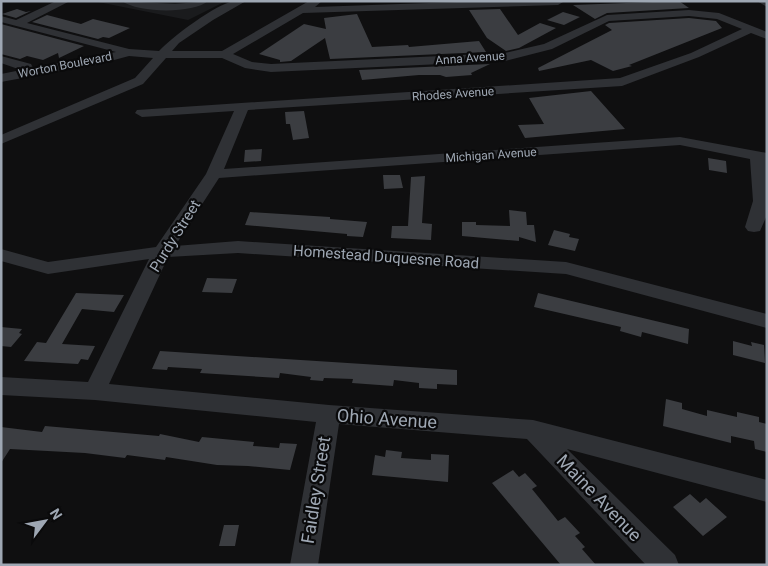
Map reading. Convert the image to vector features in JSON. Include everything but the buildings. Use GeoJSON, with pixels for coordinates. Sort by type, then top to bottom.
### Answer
{"type":"FeatureCollection","features":[{"type":"Feature","properties":{"kind":"street"},"geometry":{"type":"LineString","coordinates":[[18,23],[65,1]]}},
{"type":"Feature","properties":{"kind":"street"},"geometry":{"type":"LineString","coordinates":[[127,1],[170,8],[182,12],[219,1]]}},
{"type":"Feature","properties":{"kind":"street"},"geometry":{"type":"LineString","coordinates":[[1,19],[129,52],[161,56],[224,54],[317,1]]}},
{"type":"Feature","properties":{"kind":"street"},"geometry":{"type":"LineString","coordinates":[[762,1],[767,4]]}},
{"type":"Feature","properties":{"kind":"street"},"geometry":{"type":"LineString","coordinates":[[170,8],[200,2]]}},
{"type":"Feature","properties":{"kind":"street"},"geometry":{"type":"LineString","coordinates":[[1,140],[139,81],[175,41],[235,2]]}},
{"type":"Feature","properties":{"kind":"street"},"geometry":{"type":"LineString","coordinates":[[304,10],[558,2]]}},
{"type":"Feature","properties":{"kind":"street","name":"Anna Avenue"},"geometry":{"type":"LineString","coordinates":[[224,54],[249,64],[272,68],[505,57],[548,47],[607,18],[689,13],[719,16],[752,28],[767,36]]}},
{"type":"Feature","properties":{"kind":"street","name":"Rhodes Avenue"},"geometry":{"type":"LineString","coordinates":[[142,113],[622,82],[695,55],[752,28]]}},
{"type":"Feature","properties":{"kind":"street","name":"Worton Boulevard"},"geometry":{"type":"LineString","coordinates":[[1,78],[103,60],[129,52]]}},
{"type":"Feature","properties":{"kind":"street"},"geometry":{"type":"LineString","coordinates":[[1,59],[27,67],[28,73]]}},
{"type":"Feature","properties":{"kind":"street","name":"Purdy Street"},"geometry":{"type":"LineString","coordinates":[[96,391],[162,252],[214,174],[242,108]]}},
{"type":"Feature","properties":{"kind":"street"},"geometry":{"type":"LineString","coordinates":[[1,127],[34,127]]}},
{"type":"Feature","properties":{"kind":"street","name":"Michigan Avenue"},"geometry":{"type":"LineString","coordinates":[[214,174],[680,141],[762,157]]}},
{"type":"Feature","properties":{"kind":"street"},"geometry":{"type":"LineString","coordinates":[[754,227],[762,204],[762,157]]}},
{"type":"Feature","properties":{"kind":"street","name":"Homestead Duquesne Road"},"geometry":{"type":"LineString","coordinates":[[1,255],[48,268],[162,252],[238,247],[566,268],[767,321]]}},
{"type":"Feature","properties":{"kind":"street","name":"Ohio Avenue"},"geometry":{"type":"LineString","coordinates":[[1,386],[96,391],[329,414],[533,430],[767,491]]}},
{"type":"Feature","properties":{"kind":"street","name":"Faidley Street"},"geometry":{"type":"LineString","coordinates":[[304,565],[329,414]]}},
{"type":"Feature","properties":{"kind":"street","name":"Maine Avenue"},"geometry":{"type":"LineString","coordinates":[[533,430],[665,565]]}},
{"type":"Feature","properties":{"kind":"shaded area"},"geometry":{"type":"Polygon","coordinates":[[[93,1],[226,1],[188,20],[93,1]]]}}]}
